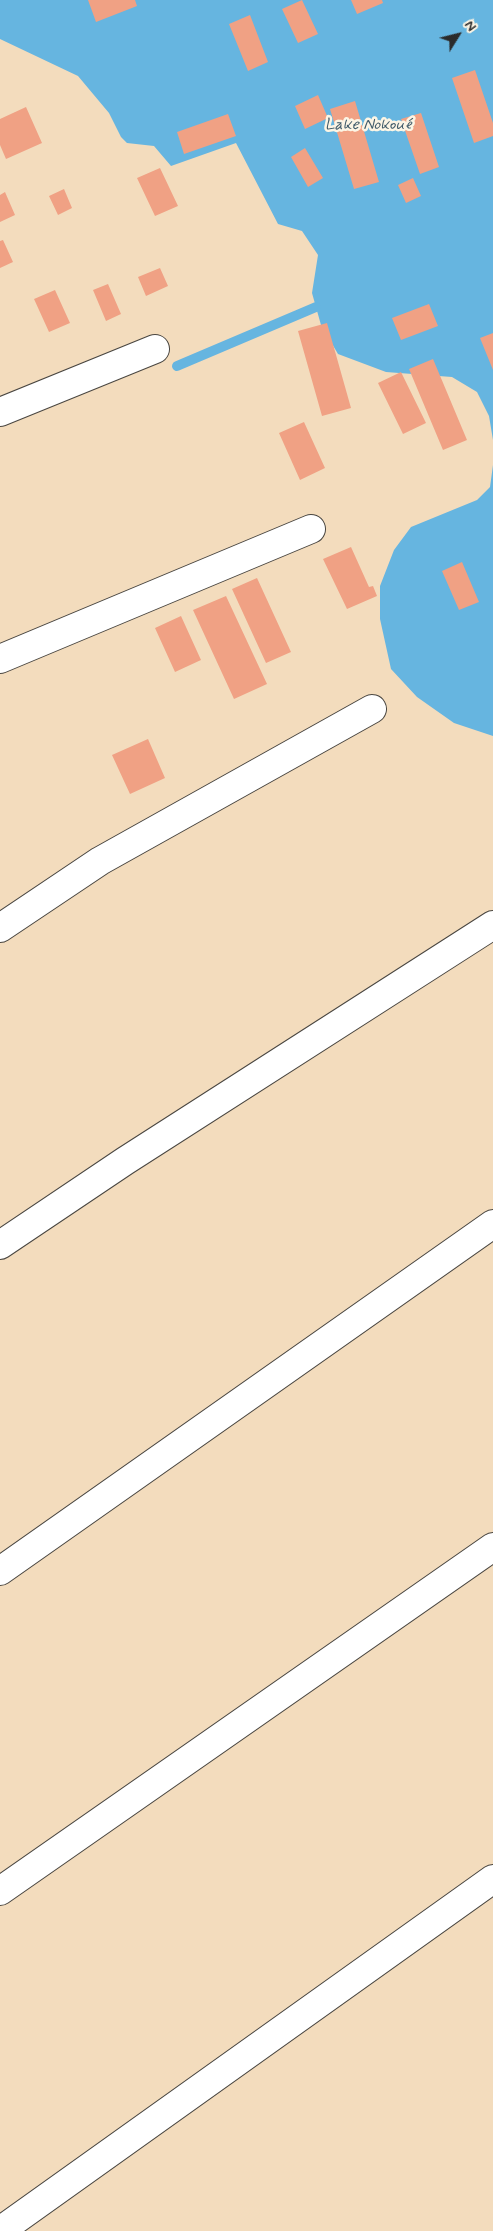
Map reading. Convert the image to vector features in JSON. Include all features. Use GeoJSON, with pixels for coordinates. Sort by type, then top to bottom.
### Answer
{"type":"FeatureCollection","features":[{"type":"Feature","properties":{"kind":"street"},"geometry":{"type":"LineString","coordinates":[[0,412],[155,350]]}},
{"type":"Feature","properties":{"kind":"street"},"geometry":{"type":"LineString","coordinates":[[0,659],[311,528]]}},
{"type":"Feature","properties":{"kind":"street"},"geometry":{"type":"LineString","coordinates":[[0,928],[100,861],[372,709]]}},
{"type":"Feature","properties":{"kind":"street"},"geometry":{"type":"LineString","coordinates":[[0,1245],[125,1161],[493,925]]}},
{"type":"Feature","properties":{"kind":"street"},"geometry":{"type":"LineString","coordinates":[[0,1571],[493,1224]]}},
{"type":"Feature","properties":{"kind":"street"},"geometry":{"type":"LineString","coordinates":[[0,1891],[493,1547]]}},
{"type":"Feature","properties":{"kind":"street"},"geometry":{"type":"LineString","coordinates":[[0,2231],[493,1879]]}},
{"type":"Feature","properties":{"kind":"water","name":"Lake Nokoué"},"geometry":{"type":"Polygon","coordinates":[[[0,0],[493,0],[493,440],[489,416],[477,392],[452,377],[386,372],[338,354],[321,325],[312,293],[318,255],[302,231],[278,224],[236,143],[171,166],[154,146],[127,143],[121,137],[109,113],[78,76],[0,39],[0,0]]]}},
{"type":"Feature","properties":{"kind":"water"},"geometry":{"type":"Polygon","coordinates":[[[493,465],[493,736],[454,723],[417,697],[391,669],[380,619],[380,586],[394,550],[411,527],[477,500],[490,487],[493,465]]]}},
{"type":"Feature","properties":{"kind":"building"},"geometry":{"type":"Polygon","coordinates":[[[88,0],[135,0],[137,6],[96,22],[88,0]]]}},
{"type":"Feature","properties":{"kind":"building"},"geometry":{"type":"Polygon","coordinates":[[[302,0],[318,34],[298,43],[282,9],[302,0]]]}},
{"type":"Feature","properties":{"kind":"building"},"geometry":{"type":"Polygon","coordinates":[[[351,0],[382,0],[383,3],[357,14],[351,0]]]}},
{"type":"Feature","properties":{"kind":"building"},"geometry":{"type":"Polygon","coordinates":[[[250,15],[268,62],[248,71],[229,24],[250,15]]]}},
{"type":"Feature","properties":{"kind":"building"},"geometry":{"type":"Polygon","coordinates":[[[475,70],[493,123],[493,136],[474,143],[452,78],[475,70]]]}},
{"type":"Feature","properties":{"kind":"building"},"geometry":{"type":"Polygon","coordinates":[[[318,95],[328,118],[305,129],[295,106],[318,95]]]}},
{"type":"Feature","properties":{"kind":"building"},"geometry":{"type":"Polygon","coordinates":[[[355,101],[379,182],[354,189],[330,109],[355,101]]]}},
{"type":"Feature","properties":{"kind":"building"},"geometry":{"type":"Polygon","coordinates":[[[26,107],[42,143],[6,159],[0,145],[0,119],[26,107]]]}},
{"type":"Feature","properties":{"kind":"building"},"geometry":{"type":"Polygon","coordinates":[[[421,113],[439,167],[420,174],[401,119],[421,113]]]}},
{"type":"Feature","properties":{"kind":"building"},"geometry":{"type":"Polygon","coordinates":[[[228,114],[236,136],[184,154],[177,132],[228,114]]]}},
{"type":"Feature","properties":{"kind":"building"},"geometry":{"type":"Polygon","coordinates":[[[305,148],[323,178],[308,187],[291,157],[305,148]]]}},
{"type":"Feature","properties":{"kind":"building"},"geometry":{"type":"Polygon","coordinates":[[[160,168],[178,206],[155,216],[137,178],[160,168]]]}},
{"type":"Feature","properties":{"kind":"building"},"geometry":{"type":"Polygon","coordinates":[[[413,178],[421,196],[406,203],[398,185],[413,178]]]}},
{"type":"Feature","properties":{"kind":"building"},"geometry":{"type":"Polygon","coordinates":[[[64,189],[72,208],[58,215],[49,196],[64,189]]]}},
{"type":"Feature","properties":{"kind":"building"},"geometry":{"type":"Polygon","coordinates":[[[5,192],[15,215],[0,222],[0,195],[5,192]]]}},
{"type":"Feature","properties":{"kind":"building"},"geometry":{"type":"Polygon","coordinates":[[[3,240],[13,262],[0,268],[0,241],[3,240]]]}},
{"type":"Feature","properties":{"kind":"building"},"geometry":{"type":"Polygon","coordinates":[[[160,268],[168,286],[146,296],[138,277],[160,268]]]}},
{"type":"Feature","properties":{"kind":"building"},"geometry":{"type":"Polygon","coordinates":[[[108,284],[121,314],[106,321],[93,290],[108,284]]]}},
{"type":"Feature","properties":{"kind":"building"},"geometry":{"type":"Polygon","coordinates":[[[55,290],[70,323],[49,332],[34,299],[55,290]]]}},
{"type":"Feature","properties":{"kind":"building"},"geometry":{"type":"Polygon","coordinates":[[[429,304],[438,326],[401,340],[392,318],[429,304]]]}},
{"type":"Feature","properties":{"kind":"building"},"geometry":{"type":"Polygon","coordinates":[[[327,323],[351,408],[322,416],[298,331],[327,323]]]}},
{"type":"Feature","properties":{"kind":"building"},"geometry":{"type":"Polygon","coordinates":[[[493,333],[493,370],[480,338],[493,333]]]}},
{"type":"Feature","properties":{"kind":"building"},"geometry":{"type":"Polygon","coordinates":[[[433,359],[467,440],[443,450],[409,369],[433,359]]]}},
{"type":"Feature","properties":{"kind":"building"},"geometry":{"type":"Polygon","coordinates":[[[401,372],[426,423],[403,434],[378,383],[401,372]]]}},
{"type":"Feature","properties":{"kind":"building"},"geometry":{"type":"Polygon","coordinates":[[[304,422],[325,468],[300,480],[279,433],[304,422]]]}},
{"type":"Feature","properties":{"kind":"building"},"geometry":{"type":"Polygon","coordinates":[[[351,547],[369,587],[373,586],[377,596],[347,609],[323,559],[351,547]]]}},
{"type":"Feature","properties":{"kind":"building"},"geometry":{"type":"Polygon","coordinates":[[[462,562],[479,602],[459,610],[442,571],[462,562]]]}},
{"type":"Feature","properties":{"kind":"building"},"geometry":{"type":"Polygon","coordinates":[[[257,578],[291,652],[266,663],[232,589],[257,578]]]}},
{"type":"Feature","properties":{"kind":"building"},"geometry":{"type":"Polygon","coordinates":[[[226,596],[267,684],[234,699],[193,610],[226,596]]]}},
{"type":"Feature","properties":{"kind":"building"},"geometry":{"type":"Polygon","coordinates":[[[181,616],[201,660],[175,672],[155,628],[181,616]]]}},
{"type":"Feature","properties":{"kind":"building"},"geometry":{"type":"Polygon","coordinates":[[[148,739],[165,778],[130,794],[112,755],[148,739]]]}},
{"type":"Feature","properties":{"kind":"waterway"},"geometry":{"type":"LineString","coordinates":[[177,366],[316,307]]}}]}
